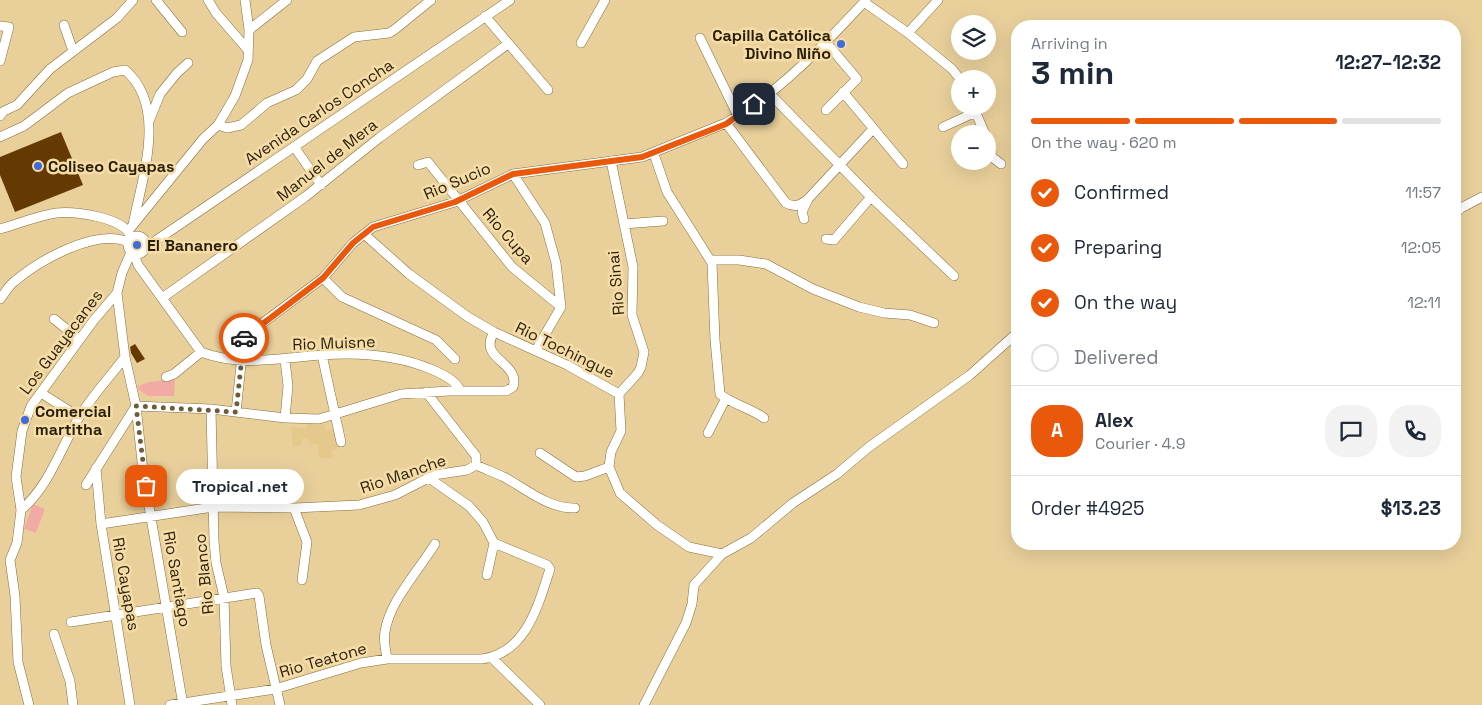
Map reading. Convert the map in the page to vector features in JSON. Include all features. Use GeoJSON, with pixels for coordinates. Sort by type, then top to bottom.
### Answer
{"type":"FeatureCollection","features":[{"type":"Feature","properties":{"kind":"street"},"geometry":{"type":"LineString","coordinates":[[0,116],[4,111],[17,105],[50,69],[117,18],[133,0]]}},
{"type":"Feature","properties":{"kind":"street"},"geometry":{"type":"LineString","coordinates":[[156,0],[182,32]]}},
{"type":"Feature","properties":{"kind":"street"},"geometry":{"type":"LineString","coordinates":[[208,0],[216,13],[248,50]]}},
{"type":"Feature","properties":{"kind":"street"},"geometry":{"type":"LineString","coordinates":[[0,299],[14,281],[52,257],[94,240],[118,238],[130,234],[203,140],[218,125],[235,96],[246,68],[248,50],[249,30],[245,0]]}},
{"type":"Feature","properties":{"kind":"street"},"geometry":{"type":"LineString","coordinates":[[249,30],[287,0]]}},
{"type":"Feature","properties":{"kind":"street"},"geometry":{"type":"LineString","coordinates":[[218,125],[227,128],[241,125],[267,103],[296,90],[307,79],[321,58],[356,36],[389,33],[431,0]]}},
{"type":"Feature","properties":{"kind":"street","name":"Avenida Carlos Concha"},"geometry":{"type":"LineString","coordinates":[[132,253],[142,252],[145,248],[510,0]]}},
{"type":"Feature","properties":{"kind":"street"},"geometry":{"type":"LineString","coordinates":[[581,43],[605,0]]}},
{"type":"Feature","properties":{"kind":"street"},"geometry":{"type":"LineString","coordinates":[[908,33],[938,0]]}},
{"type":"Feature","properties":{"kind":"street"},"geometry":{"type":"LineString","coordinates":[[865,1],[953,70]]}},
{"type":"Feature","properties":{"kind":"street","name":"Rio Sucio"},"geometry":{"type":"LineString","coordinates":[[236,412],[244,336],[323,278],[353,243],[364,234],[380,224],[458,200],[513,174],[642,157],[654,154],[726,124],[769,93],[802,64],[865,1]]}},
{"type":"Feature","properties":{"kind":"street"},"geometry":{"type":"LineString","coordinates":[[485,16],[548,90]]}},
{"type":"Feature","properties":{"kind":"street"},"geometry":{"type":"LineString","coordinates":[[64,25],[74,51]]}},
{"type":"Feature","properties":{"kind":"street"},"geometry":{"type":"LineString","coordinates":[[0,61],[5,26]]}},
{"type":"Feature","properties":{"kind":"street"},"geometry":{"type":"LineString","coordinates":[[700,38],[738,116]]}},
{"type":"Feature","properties":{"kind":"street"},"geometry":{"type":"LineString","coordinates":[[825,41],[856,76],[856,82],[843,92],[826,110]]}},
{"type":"Feature","properties":{"kind":"street","name":"Manuel de Mera"},"geometry":{"type":"LineString","coordinates":[[162,298],[321,185],[379,138],[508,44]]}},
{"type":"Feature","properties":{"kind":"street"},"geometry":{"type":"LineString","coordinates":[[150,119],[160,94],[188,63]]}},
{"type":"Feature","properties":{"kind":"street"},"geometry":{"type":"LineString","coordinates":[[0,137],[24,126],[68,92],[122,69],[127,71],[141,92],[150,119],[150,130],[130,234],[132,253],[138,265],[201,352],[174,374],[166,377]]}},
{"type":"Feature","properties":{"kind":"street"},"geometry":{"type":"LineString","coordinates":[[843,92],[903,164]]}},
{"type":"Feature","properties":{"kind":"street"},"geometry":{"type":"LineString","coordinates":[[769,93],[871,197],[954,276]]}},
{"type":"Feature","properties":{"kind":"street"},"geometry":{"type":"LineString","coordinates":[[943,127],[964,115]]}},
{"type":"Feature","properties":{"kind":"street"},"geometry":{"type":"LineString","coordinates":[[726,124],[786,203],[792,206],[798,206],[808,198],[873,129]]}},
{"type":"Feature","properties":{"kind":"street"},"geometry":{"type":"LineString","coordinates":[[294,148],[321,185]]}},
{"type":"Feature","properties":{"kind":"street"},"geometry":{"type":"LineString","coordinates":[[654,154],[667,192],[711,260],[718,389],[720,394],[726,400],[749,408],[764,418]]}},
{"type":"Feature","properties":{"kind":"street"},"geometry":{"type":"LineString","coordinates":[[996,159],[1002,164]]}},
{"type":"Feature","properties":{"kind":"street","name":"Rio Sinai"},"geometry":{"type":"LineString","coordinates":[[611,161],[634,278],[632,315],[644,352],[638,374],[619,394]]}},
{"type":"Feature","properties":{"kind":"street","name":"Rio Cupa"},"geometry":{"type":"LineString","coordinates":[[418,165],[428,162],[431,164],[442,181],[512,267],[561,307]]}},
{"type":"Feature","properties":{"kind":"street"},"geometry":{"type":"LineString","coordinates":[[513,174],[539,213],[549,233],[556,263],[561,307],[536,350]]}},
{"type":"Feature","properties":{"kind":"street"},"geometry":{"type":"LineString","coordinates":[[826,239],[834,240],[871,197]]}},
{"type":"Feature","properties":{"kind":"street"},"geometry":{"type":"LineString","coordinates":[[1461,208],[1482,197]]}},
{"type":"Feature","properties":{"kind":"street"},"geometry":{"type":"LineString","coordinates":[[804,219],[802,212],[808,198]]}},
{"type":"Feature","properties":{"kind":"street"},"geometry":{"type":"LineString","coordinates":[[0,229],[56,213],[86,214],[120,224],[130,234],[142,238],[145,242],[145,248]]}},
{"type":"Feature","properties":{"kind":"street"},"geometry":{"type":"LineString","coordinates":[[624,224],[662,221]]}},
{"type":"Feature","properties":{"kind":"street","name":"Rio Tochingue"},"geometry":{"type":"LineString","coordinates":[[364,234],[408,274],[450,305],[494,332],[536,350],[619,394],[620,432],[611,452],[609,467]]}},
{"type":"Feature","properties":{"kind":"street","name":"Rio Santiago"},"geometry":{"type":"LineString","coordinates":[[132,253],[122,273],[117,293],[125,357],[136,406],[143,471],[182,704]]}},
{"type":"Feature","properties":{"kind":"street"},"geometry":{"type":"LineString","coordinates":[[711,260],[739,260],[766,264],[813,289],[859,306],[884,313],[910,315],[934,323]]}},
{"type":"Feature","properties":{"kind":"street"},"geometry":{"type":"LineString","coordinates":[[323,278],[342,296],[436,340],[455,359]]}},
{"type":"Feature","properties":{"kind":"street","name":"Los Guayacanes"},"geometry":{"type":"LineString","coordinates":[[29,705],[18,662],[15,596],[10,560],[17,543],[21,510],[16,477],[22,431],[31,406],[100,312],[117,293]]}},
{"type":"Feature","properties":{"kind":"street"},"geometry":{"type":"LineString","coordinates":[[100,312],[120,315]]}},
{"type":"Feature","properties":{"kind":"street"},"geometry":{"type":"LineString","coordinates":[[54,319],[79,340]]}},
{"type":"Feature","properties":{"kind":"street"},"geometry":{"type":"LineString","coordinates":[[86,485],[136,406],[212,409],[285,418],[319,419],[401,394],[460,390],[502,392],[513,387],[513,374],[493,354],[490,348],[489,341],[494,332]]}},
{"type":"Feature","properties":{"kind":"street"},"geometry":{"type":"LineString","coordinates":[[644,705],[686,623],[692,604],[694,585],[722,554],[751,538],[793,503],[837,474],[863,452],[970,375],[1011,338]]}},
{"type":"Feature","properties":{"kind":"street","name":"Rio Muisne"},"geometry":{"type":"LineString","coordinates":[[201,352],[215,358],[241,360],[285,360],[322,355],[392,356],[418,363],[438,372],[454,381],[460,390]]}},
{"type":"Feature","properties":{"kind":"street"},"geometry":{"type":"LineString","coordinates":[[322,355],[341,442]]}},
{"type":"Feature","properties":{"kind":"street"},"geometry":{"type":"LineString","coordinates":[[21,510],[33,500],[42,488],[79,417],[125,357]]}},
{"type":"Feature","properties":{"kind":"street"},"geometry":{"type":"LineString","coordinates":[[285,360],[288,386],[285,418]]}},
{"type":"Feature","properties":{"kind":"street","name":"Rio Manche"},"geometry":{"type":"LineString","coordinates":[[101,524],[213,507],[294,508],[358,505],[395,495],[441,473],[466,470],[476,465],[477,460],[473,451],[426,392]]}},
{"type":"Feature","properties":{"kind":"street"},"geometry":{"type":"LineString","coordinates":[[41,393],[79,417]]}},
{"type":"Feature","properties":{"kind":"street"},"geometry":{"type":"LineString","coordinates":[[708,433],[726,400]]}},
{"type":"Feature","properties":{"kind":"street","name":"Rio Blanco"},"geometry":{"type":"LineString","coordinates":[[212,409],[213,507],[216,563],[224,597],[226,666],[231,700]]}},
{"type":"Feature","properties":{"kind":"street"},"geometry":{"type":"LineString","coordinates":[[540,453],[576,477],[585,476],[609,467],[620,493],[657,525],[689,547],[722,554]]}},
{"type":"Feature","properties":{"kind":"street"},"geometry":{"type":"LineString","coordinates":[[476,465],[504,477],[559,507],[575,508]]}},
{"type":"Feature","properties":{"kind":"street","name":"Rio Cayapas"},"geometry":{"type":"LineString","coordinates":[[96,468],[101,524],[130,705]]}},
{"type":"Feature","properties":{"kind":"street"},"geometry":{"type":"LineString","coordinates":[[429,478],[469,506],[483,522],[494,543],[486,575]]}},
{"type":"Feature","properties":{"kind":"street"},"geometry":{"type":"LineString","coordinates":[[294,508],[307,542],[302,580]]}},
{"type":"Feature","properties":{"kind":"street","name":"Rio Teatone"},"geometry":{"type":"LineString","coordinates":[[170,705],[231,700],[361,663],[387,659],[456,661],[492,658],[512,648],[527,630],[550,569],[547,565],[494,543]]}},
{"type":"Feature","properties":{"kind":"street"},"geometry":{"type":"LineString","coordinates":[[387,659],[384,634],[389,619],[397,601],[434,544]]}},
{"type":"Feature","properties":{"kind":"street"},"geometry":{"type":"LineString","coordinates":[[71,622],[251,592],[256,593],[259,596],[275,689],[280,705]]}},
{"type":"Feature","properties":{"kind":"street"},"geometry":{"type":"LineString","coordinates":[[54,634],[70,681],[73,705]]}},
{"type":"Feature","properties":{"kind":"street"},"geometry":{"type":"LineString","coordinates":[[492,658],[540,705]]}},
{"type":"Feature","properties":{"kind":"shaded area"},"geometry":{"type":"Polygon","coordinates":[[[175,379],[174,396],[148,396],[138,389],[138,386],[149,382],[175,379]]]}},
{"type":"Feature","properties":{"kind":"shaded area"},"geometry":{"type":"Polygon","coordinates":[[[307,424],[325,424],[326,430],[337,429],[338,446],[337,450],[332,450],[333,458],[319,458],[318,444],[309,445],[308,438],[301,439],[302,445],[293,447],[291,427],[307,428],[307,424]]]}},
{"type":"Feature","properties":{"kind":"shaded area"},"geometry":{"type":"Polygon","coordinates":[[[33,504],[45,509],[36,533],[24,529],[33,504]]]}},
{"type":"Feature","properties":{"kind":"building","name":"Coliseo Cayapas"},"geometry":{"type":"Polygon","coordinates":[[[61,132],[83,185],[15,212],[0,175],[0,157],[61,132]]]}},
{"type":"Feature","properties":{"kind":"building"},"geometry":{"type":"Polygon","coordinates":[[[135,344],[145,359],[137,363],[130,347],[135,344]]]}},
{"type":"Feature","properties":{"kind":"way so far"},"geometry":{"type":"LineString","coordinates":[[146,486],[136,406],[212,409],[236,412],[244,338]]}},
{"type":"Feature","properties":{"kind":"place","name":"Capilla Católica Divino Niño"},"geometry":{"type":"Point","coordinates":[841,44]}},
{"type":"Feature","properties":{"kind":"place","name":"Coliseo Cayapas"},"geometry":{"type":"Point","coordinates":[38,166]}},
{"type":"Feature","properties":{"kind":"place","name":"El Bananero"},"geometry":{"type":"Point","coordinates":[137,245]}},
{"type":"Feature","properties":{"kind":"place","name":"Comercial martitha"},"geometry":{"type":"Point","coordinates":[25,420]}},
{"type":"Feature","properties":{"kind":"place","name":"Tropical .net"},"geometry":{"type":"Point","coordinates":[146,486]}},
{"type":"Feature","properties":{"kind":"route"},"geometry":{"type":"LineString","coordinates":[[244,338],[244,336],[323,278],[353,243],[373,227],[455,202],[513,174],[654,154],[726,124],[754,104]]}}]}
